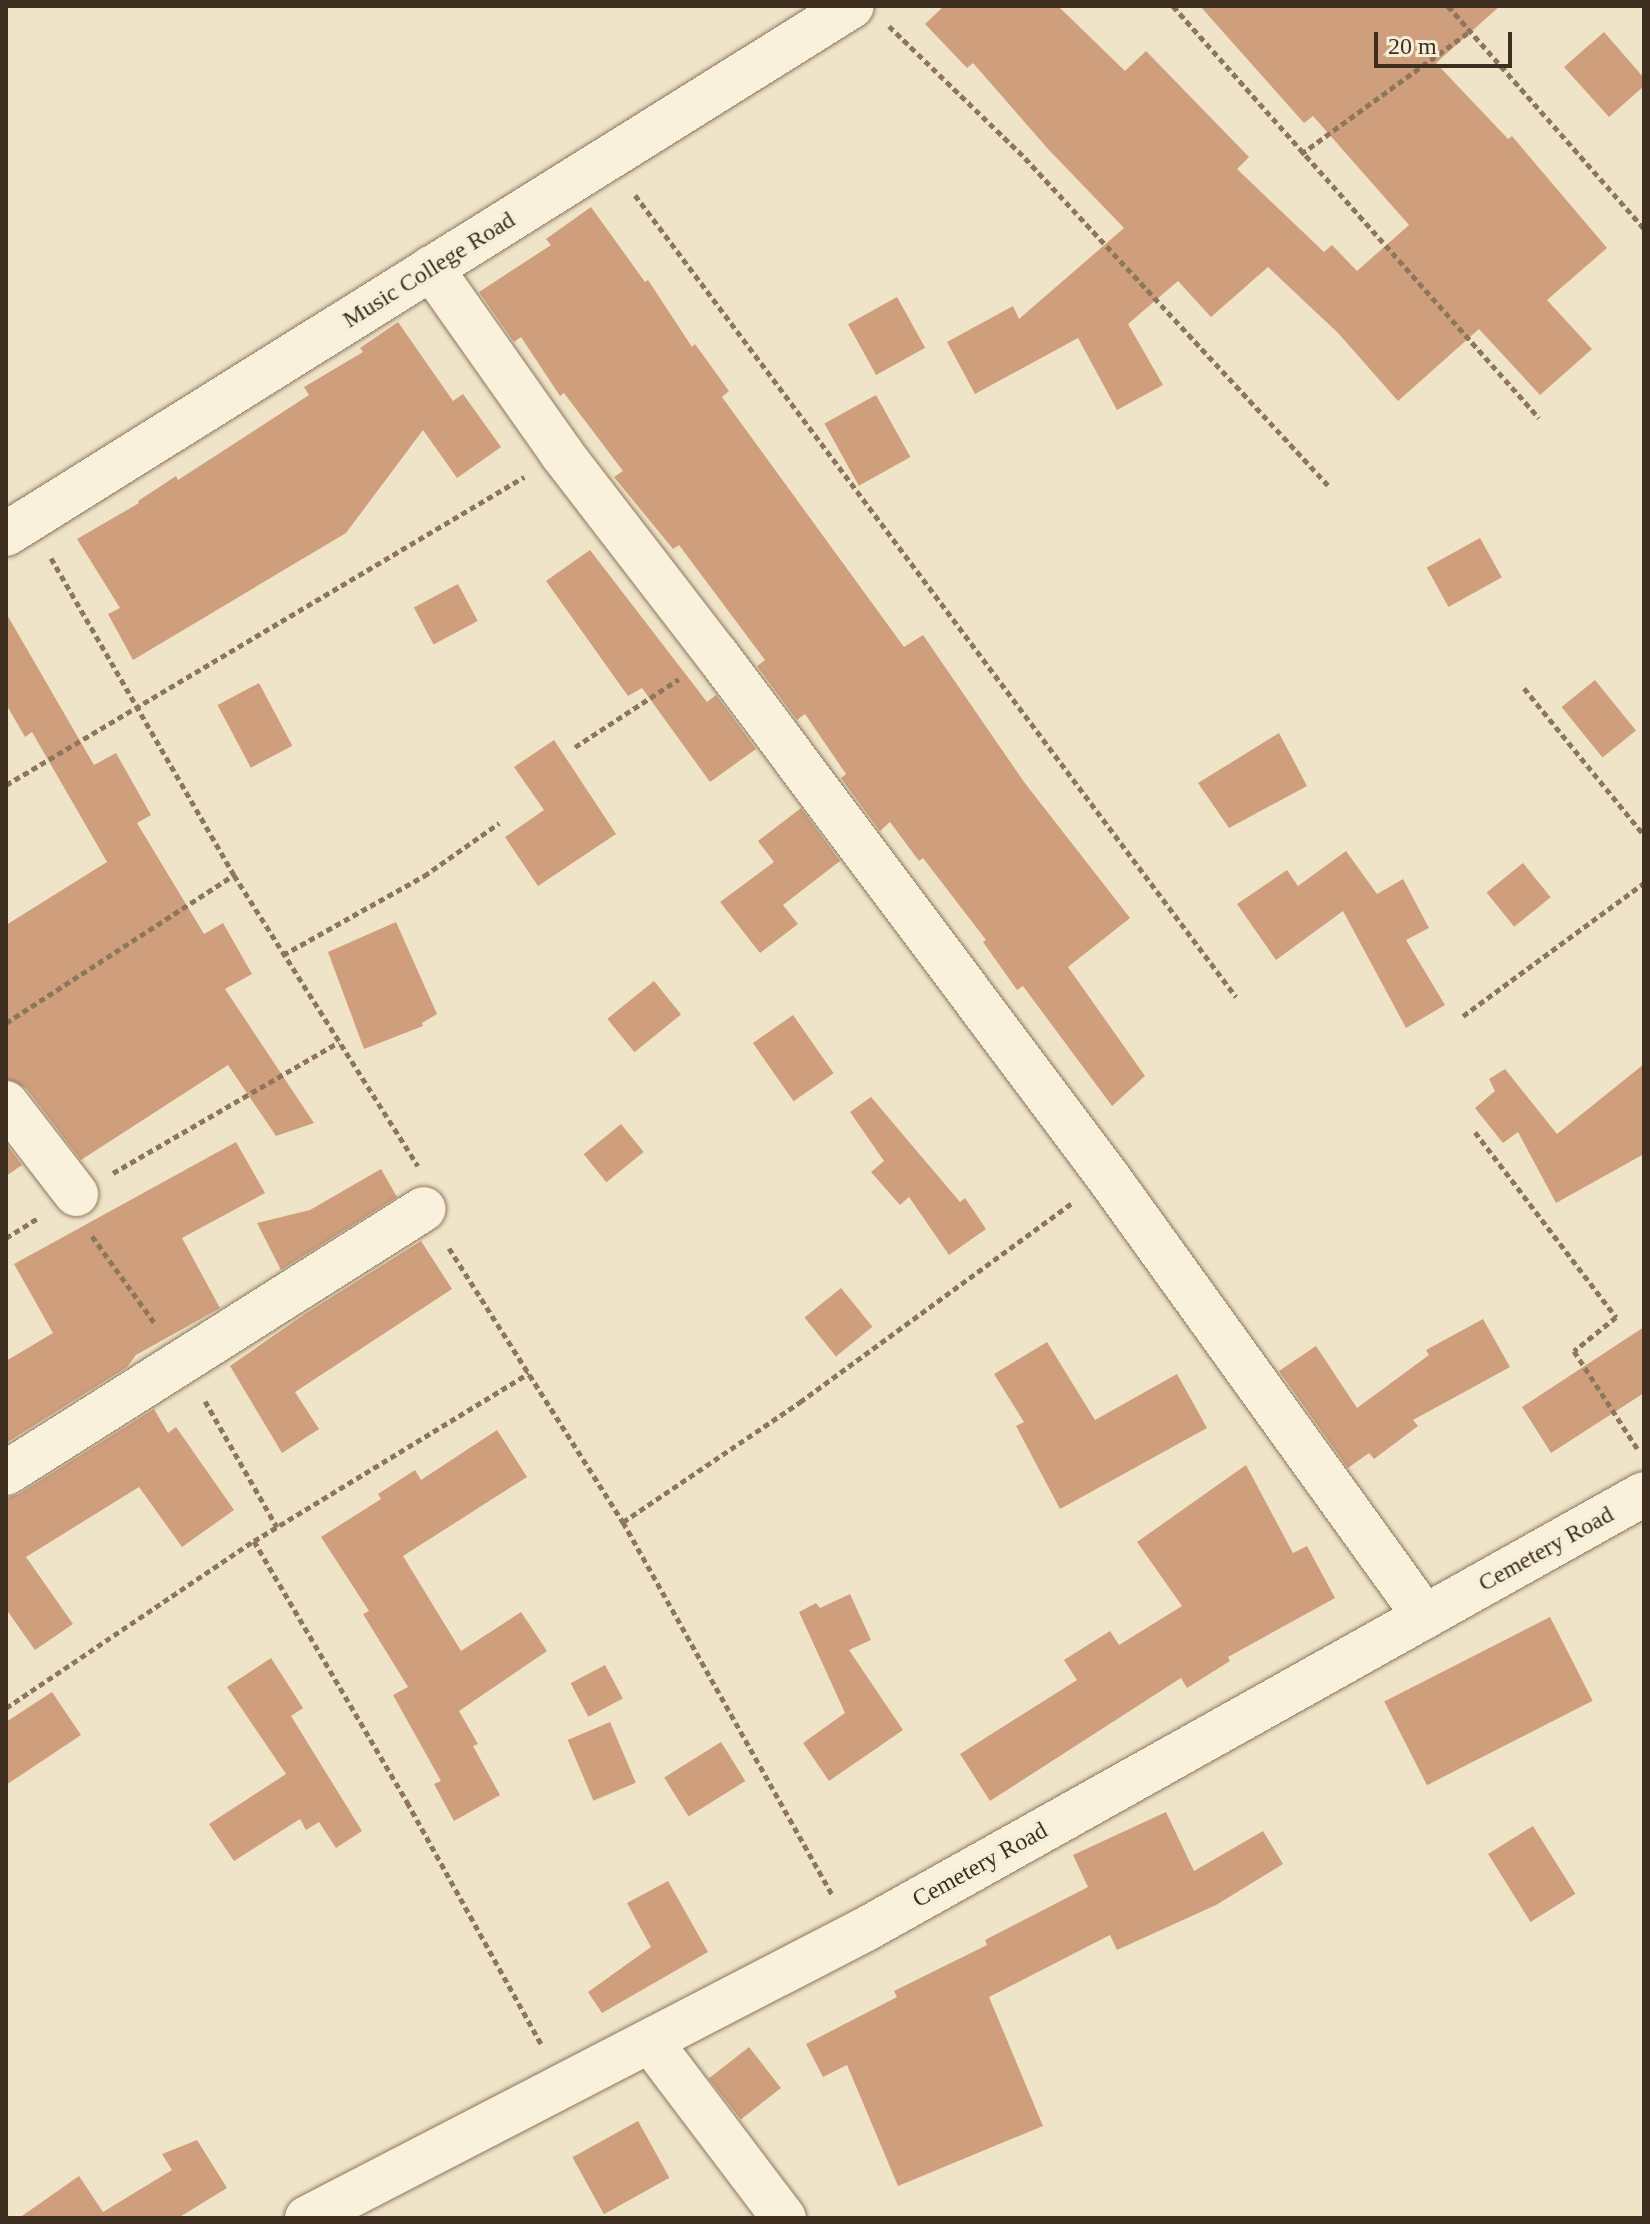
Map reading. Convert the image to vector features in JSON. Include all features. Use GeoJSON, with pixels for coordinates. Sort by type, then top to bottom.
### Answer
{"type":"FeatureCollection","features":[{"type":"Feature","properties":{"kind":"street","name":"Music College Road"},"geometry":{"type":"LineString","coordinates":[[6,534],[608,158],[866,11]]}},
{"type":"Feature","properties":{"kind":"street"},"geometry":{"type":"LineString","coordinates":[[431,268],[562,454],[717,655],[1108,1177],[1425,1617]]}},
{"type":"Feature","properties":{"kind":"street"},"geometry":{"type":"LineString","coordinates":[[6,1103],[76,1194]]}},
{"type":"Feature","properties":{"kind":"street"},"geometry":{"type":"LineString","coordinates":[[6,1473],[424,1209]]}},
{"type":"Feature","properties":{"kind":"street","name":"Cemetery Road"},"geometry":{"type":"LineString","coordinates":[[307,2218],[866,1929],[1644,1494]]}},
{"type":"Feature","properties":{"kind":"street"},"geometry":{"type":"LineString","coordinates":[[650,2041],[784,2218]]}},
{"type":"Feature","properties":{"kind":"path"},"geometry":{"type":"LineString","coordinates":[[1173,6],[1301,154],[1539,418]]}},
{"type":"Feature","properties":{"kind":"path"},"geometry":{"type":"LineString","coordinates":[[1448,6],[1644,228]]}},
{"type":"Feature","properties":{"kind":"path"},"geometry":{"type":"LineString","coordinates":[[866,11],[1025,158],[1328,485]]}},
{"type":"Feature","properties":{"kind":"path"},"geometry":{"type":"LineString","coordinates":[[1301,154],[1469,32]]}},
{"type":"Feature","properties":{"kind":"path"},"geometry":{"type":"LineString","coordinates":[[608,158],[1236,997]]}},
{"type":"Feature","properties":{"kind":"path"},"geometry":{"type":"LineString","coordinates":[[6,785],[562,454]]}},
{"type":"Feature","properties":{"kind":"path"},"geometry":{"type":"LineString","coordinates":[[575,747],[717,655]]}},
{"type":"Feature","properties":{"kind":"path"},"geometry":{"type":"LineString","coordinates":[[1524,688],[1644,835]]}},
{"type":"Feature","properties":{"kind":"path"},"geometry":{"type":"LineString","coordinates":[[283,955],[424,876],[499,823]]}},
{"type":"Feature","properties":{"kind":"path"},"geometry":{"type":"LineString","coordinates":[[6,1023],[234,875]]}},
{"type":"Feature","properties":{"kind":"path"},"geometry":{"type":"LineString","coordinates":[[1463,1016],[1644,883]]}},
{"type":"Feature","properties":{"kind":"path"},"geometry":{"type":"LineString","coordinates":[[6,1238],[76,1194],[339,1042]]}},
{"type":"Feature","properties":{"kind":"path"},"geometry":{"type":"LineString","coordinates":[[1475,1132],[1616,1317],[1574,1351],[1644,1458]]}},
{"type":"Feature","properties":{"kind":"path"},"geometry":{"type":"LineString","coordinates":[[623,1522],[813,1393],[1108,1177]]}},
{"type":"Feature","properties":{"kind":"path"},"geometry":{"type":"LineString","coordinates":[[6,1708],[254,1541],[529,1373]]}},
{"type":"Feature","properties":{"kind":"path"},"geometry":{"type":"LineString","coordinates":[[254,1541],[407,1802],[564,2085]]}},
{"type":"Feature","properties":{"kind":"building"},"geometry":{"type":"Polygon","coordinates":[[[944,6],[1058,6],[1125,71],[1146,51],[1249,157],[1237,169],[1324,252],[1332,245],[1357,271],[1409,225],[1313,116],[1304,123],[1200,6],[1500,6],[1436,63],[1508,139],[1512,136],[1607,248],[1547,300],[1592,349],[1540,395],[1479,329],[1398,401],[1338,333],[1268,267],[1211,317],[1178,281],[1128,324],[1163,385],[1117,410],[1078,338],[975,394],[947,342],[1013,306],[1019,319],[1124,228],[1048,149],[973,63],[967,68],[925,24],[944,6]]]}},
{"type":"Feature","properties":{"kind":"building"},"geometry":{"type":"Polygon","coordinates":[[[1604,32],[1644,78],[1644,86],[1609,117],[1564,67],[1604,32]]]}},
{"type":"Feature","properties":{"kind":"building"},"geometry":{"type":"Polygon","coordinates":[[[591,207],[645,282],[648,280],[692,347],[695,344],[729,391],[722,397],[904,647],[923,635],[1024,782],[1130,918],[1068,967],[1145,1076],[1112,1106],[1023,986],[1017,990],[983,942],[986,940],[923,858],[919,861],[890,822],[880,831],[841,778],[846,774],[805,714],[797,720],[757,666],[765,660],[679,545],[673,549],[614,477],[623,471],[564,393],[560,396],[521,337],[514,342],[479,292],[551,245],[546,239],[591,207]]]}},
{"type":"Feature","properties":{"kind":"building"},"geometry":{"type":"Polygon","coordinates":[[[897,297],[925,348],[876,375],[848,324],[897,297]]]}},
{"type":"Feature","properties":{"kind":"building"},"geometry":{"type":"Polygon","coordinates":[[[398,322],[453,401],[463,394],[501,447],[457,478],[423,430],[346,533],[133,660],[108,614],[120,608],[77,539],[139,503],[176,476],[178,480],[309,395],[304,387],[363,352],[360,348],[398,322]]]}},
{"type":"Feature","properties":{"kind":"building"},"geometry":{"type":"Polygon","coordinates":[[[876,395],[910,457],[859,486],[824,424],[876,395]]]}},
{"type":"Feature","properties":{"kind":"building"},"geometry":{"type":"Polygon","coordinates":[[[1480,538],[1502,577],[1448,607],[1427,568],[1480,538]]]}},
{"type":"Feature","properties":{"kind":"building"},"geometry":{"type":"Polygon","coordinates":[[[590,550],[707,702],[716,695],[756,749],[710,782],[642,688],[628,696],[546,581],[590,550]]]}},
{"type":"Feature","properties":{"kind":"building"},"geometry":{"type":"Polygon","coordinates":[[[458,584],[478,621],[434,645],[414,607],[458,584]]]}},
{"type":"Feature","properties":{"kind":"building"},"geometry":{"type":"Polygon","coordinates":[[[6,613],[94,765],[116,753],[151,815],[137,823],[204,934],[223,923],[252,974],[225,989],[314,1123],[276,1136],[228,1065],[81,1160],[26,1088],[6,1079],[6,925],[107,862],[32,732],[25,737],[6,704],[6,613]]]}},
{"type":"Feature","properties":{"kind":"building"},"geometry":{"type":"Polygon","coordinates":[[[1595,680],[1636,731],[1602,758],[1562,707],[1595,680]]]}},
{"type":"Feature","properties":{"kind":"building"},"geometry":{"type":"Polygon","coordinates":[[[259,683],[292,746],[251,768],[218,705],[259,683]]]}},
{"type":"Feature","properties":{"kind":"building"},"geometry":{"type":"Polygon","coordinates":[[[1279,733],[1307,786],[1229,828],[1198,783],[1279,733]]]}},
{"type":"Feature","properties":{"kind":"building"},"geometry":{"type":"Polygon","coordinates":[[[554,740],[616,834],[538,886],[505,837],[544,810],[514,767],[554,740]]]}},
{"type":"Feature","properties":{"kind":"building"},"geometry":{"type":"Polygon","coordinates":[[[801,808],[840,861],[783,905],[798,924],[760,953],[720,902],[774,862],[758,841],[801,808]]]}},
{"type":"Feature","properties":{"kind":"building"},"geometry":{"type":"Polygon","coordinates":[[[1346,851],[1377,894],[1403,879],[1429,928],[1406,940],[1445,1005],[1406,1028],[1343,911],[1276,960],[1237,904],[1287,870],[1298,886],[1346,851]]]}},
{"type":"Feature","properties":{"kind":"building"},"geometry":{"type":"Polygon","coordinates":[[[1523,863],[1551,897],[1514,927],[1486,893],[1523,863]]]}},
{"type":"Feature","properties":{"kind":"building"},"geometry":{"type":"Polygon","coordinates":[[[396,922],[437,1014],[422,1023],[423,1026],[364,1049],[328,952],[396,922]]]}},
{"type":"Feature","properties":{"kind":"building"},"geometry":{"type":"Polygon","coordinates":[[[654,981],[681,1014],[634,1052],[607,1019],[654,981]]]}},
{"type":"Feature","properties":{"kind":"building"},"geometry":{"type":"Polygon","coordinates":[[[793,1015],[834,1073],[794,1101],[753,1043],[793,1015]]]}},
{"type":"Feature","properties":{"kind":"building"},"geometry":{"type":"Polygon","coordinates":[[[1644,1064],[1644,1154],[1556,1203],[1518,1132],[1503,1143],[1475,1108],[1495,1091],[1489,1079],[1505,1069],[1557,1134],[1644,1064]]]}},
{"type":"Feature","properties":{"kind":"building"},"geometry":{"type":"Polygon","coordinates":[[[871,1097],[960,1202],[965,1198],[986,1229],[949,1255],[909,1197],[900,1205],[871,1172],[884,1161],[850,1112],[871,1097]]]}},
{"type":"Feature","properties":{"kind":"building"},"geometry":{"type":"Polygon","coordinates":[[[621,1124],[644,1152],[606,1182],[584,1154],[621,1124]]]}},
{"type":"Feature","properties":{"kind":"building"},"geometry":{"type":"Polygon","coordinates":[[[236,1142],[265,1193],[182,1238],[220,1308],[136,1355],[127,1367],[6,1443],[6,1361],[53,1333],[14,1264],[236,1142]]]}},
{"type":"Feature","properties":{"kind":"building"},"geometry":{"type":"Polygon","coordinates":[[[6,1144],[22,1165],[6,1176],[6,1144]]]}},
{"type":"Feature","properties":{"kind":"building"},"geometry":{"type":"Polygon","coordinates":[[[381,1169],[397,1197],[281,1270],[257,1223],[310,1210],[381,1169]]]}},
{"type":"Feature","properties":{"kind":"building"},"geometry":{"type":"Polygon","coordinates":[[[421,1241],[452,1289],[295,1392],[319,1429],[282,1453],[230,1366],[305,1314],[421,1241]]]}},
{"type":"Feature","properties":{"kind":"building"},"geometry":{"type":"Polygon","coordinates":[[[841,1288],[872,1327],[836,1356],[804,1318],[841,1288]]]}},
{"type":"Feature","properties":{"kind":"building"},"geometry":{"type":"Polygon","coordinates":[[[1483,1319],[1510,1367],[1413,1420],[1418,1426],[1374,1459],[1369,1453],[1348,1468],[1279,1371],[1316,1346],[1357,1408],[1429,1355],[1426,1350],[1483,1319]]]}},
{"type":"Feature","properties":{"kind":"building"},"geometry":{"type":"Polygon","coordinates":[[[1644,1327],[1644,1393],[1551,1453],[1522,1407],[1644,1327]]]}},
{"type":"Feature","properties":{"kind":"building"},"geometry":{"type":"Polygon","coordinates":[[[1047,1342],[1095,1420],[1177,1374],[1207,1428],[1060,1509],[1016,1426],[1024,1422],[994,1374],[1047,1342]]]}},
{"type":"Feature","properties":{"kind":"building"},"geometry":{"type":"Polygon","coordinates":[[[154,1409],[168,1433],[176,1427],[234,1510],[182,1547],[139,1487],[26,1557],[73,1624],[35,1650],[6,1609],[6,1498],[19,1494],[154,1409]]]}},
{"type":"Feature","properties":{"kind":"building"},"geometry":{"type":"Polygon","coordinates":[[[497,1430],[527,1477],[403,1556],[461,1651],[521,1612],[547,1651],[459,1711],[478,1744],[473,1746],[500,1795],[454,1821],[434,1784],[441,1781],[393,1695],[408,1687],[363,1614],[369,1611],[321,1537],[381,1499],[378,1494],[415,1470],[421,1480],[497,1430]]]}},
{"type":"Feature","properties":{"kind":"building"},"geometry":{"type":"Polygon","coordinates":[[[1246,1465],[1293,1553],[1307,1546],[1335,1598],[1228,1657],[1230,1661],[1187,1688],[1181,1678],[990,1801],[960,1754],[1077,1680],[1064,1660],[1110,1631],[1119,1645],[1182,1606],[1137,1542],[1246,1465]]]}},
{"type":"Feature","properties":{"kind":"building"},"geometry":{"type":"Polygon","coordinates":[[[850,1594],[871,1640],[849,1650],[903,1730],[829,1781],[803,1743],[845,1713],[799,1612],[816,1603],[820,1608],[850,1594]]]}},
{"type":"Feature","properties":{"kind":"building"},"geometry":{"type":"Polygon","coordinates":[[[1550,1617],[1593,1701],[1427,1785],[1384,1701],[1550,1617]]]}},
{"type":"Feature","properties":{"kind":"building"},"geometry":{"type":"Polygon","coordinates":[[[271,1658],[303,1708],[291,1716],[362,1831],[336,1848],[319,1822],[306,1830],[300,1819],[234,1861],[209,1824],[286,1774],[227,1687],[271,1658]]]}},
{"type":"Feature","properties":{"kind":"building"},"geometry":{"type":"Polygon","coordinates":[[[605,1665],[623,1699],[588,1717],[571,1683],[605,1665]]]}},
{"type":"Feature","properties":{"kind":"building"},"geometry":{"type":"Polygon","coordinates":[[[52,1692],[81,1735],[6,1785],[6,1722],[52,1692]]]}},
{"type":"Feature","properties":{"kind":"building"},"geometry":{"type":"Polygon","coordinates":[[[610,1722],[636,1783],[593,1801],[568,1740],[610,1722]]]}},
{"type":"Feature","properties":{"kind":"building"},"geometry":{"type":"Polygon","coordinates":[[[721,1742],[745,1781],[689,1817],[664,1778],[721,1742]]]}},
{"type":"Feature","properties":{"kind":"building"},"geometry":{"type":"Polygon","coordinates":[[[1166,1812],[1194,1871],[1263,1831],[1283,1864],[1216,1905],[1117,1950],[1110,1935],[989,1997],[1043,2126],[898,2186],[847,2065],[823,2077],[806,2044],[897,1997],[894,1991],[987,1945],[985,1940],[1088,1887],[1073,1855],[1166,1812]]]}},
{"type":"Feature","properties":{"kind":"building"},"geometry":{"type":"Polygon","coordinates":[[[1533,1826],[1575,1894],[1530,1922],[1488,1854],[1533,1826]]]}},
{"type":"Feature","properties":{"kind":"building"},"geometry":{"type":"Polygon","coordinates":[[[668,1881],[708,1952],[602,2013],[588,1992],[651,1947],[627,1903],[668,1881]]]}},
{"type":"Feature","properties":{"kind":"building"},"geometry":{"type":"Polygon","coordinates":[[[749,2047],[781,2088],[741,2119],[709,2078],[749,2047]]]}},
{"type":"Feature","properties":{"kind":"building"},"geometry":{"type":"Polygon","coordinates":[[[638,2121],[670,2178],[604,2214],[572,2157],[638,2121]]]}},
{"type":"Feature","properties":{"kind":"building"},"geometry":{"type":"Polygon","coordinates":[[[197,2140],[227,2188],[178,2218],[19,2218],[79,2176],[103,2212],[172,2170],[162,2154],[197,2140]]]}}]}
